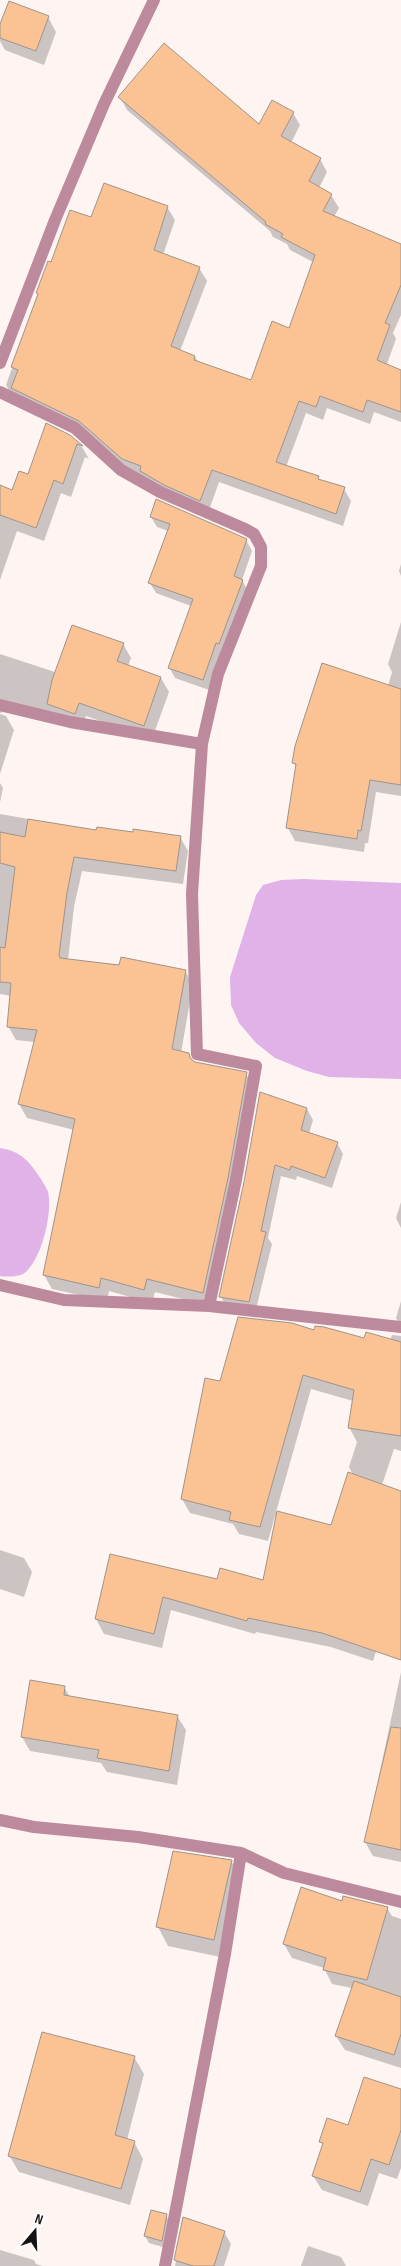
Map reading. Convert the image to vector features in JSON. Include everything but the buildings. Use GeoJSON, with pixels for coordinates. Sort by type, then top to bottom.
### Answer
{"type":"FeatureCollection","features":[{"type":"Feature","properties":{"kind":"street"},"geometry":{"type":"LineString","coordinates":[[0,363],[55,220],[104,104],[154,0]]}},
{"type":"Feature","properties":{"kind":"street"},"geometry":{"type":"LineString","coordinates":[[0,392],[75,428],[122,470],[160,492],[228,520],[254,534],[261,547],[261,566],[218,674],[202,744],[192,894],[197,1054],[256,1066],[236,1180],[209,1306]]}},
{"type":"Feature","properties":{"kind":"street"},"geometry":{"type":"LineString","coordinates":[[0,705],[70,722],[202,744]]}},
{"type":"Feature","properties":{"kind":"street"},"geometry":{"type":"LineString","coordinates":[[0,1285],[64,1300],[209,1306],[401,1327]]}},
{"type":"Feature","properties":{"kind":"street"},"geometry":{"type":"LineString","coordinates":[[0,1820],[34,1827],[138,1836],[241,1854],[284,1873],[401,1902]]}},
{"type":"Feature","properties":{"kind":"street"},"geometry":{"type":"LineString","coordinates":[[165,2266],[225,1954],[241,1854]]}},
{"type":"Feature","properties":{"kind":"shaded area"},"geometry":{"type":"Polygon","coordinates":[[[303,879],[401,883],[401,1079],[329,1077],[307,1071],[275,1058],[256,1043],[239,1023],[231,1005],[230,977],[256,895],[263,885],[281,880],[303,879]]]}},
{"type":"Feature","properties":{"kind":"shaded area"},"geometry":{"type":"Polygon","coordinates":[[[0,1148],[14,1152],[29,1163],[47,1189],[49,1201],[49,1212],[44,1237],[35,1260],[23,1274],[8,1277],[0,1276],[0,1148]]]}}]}
